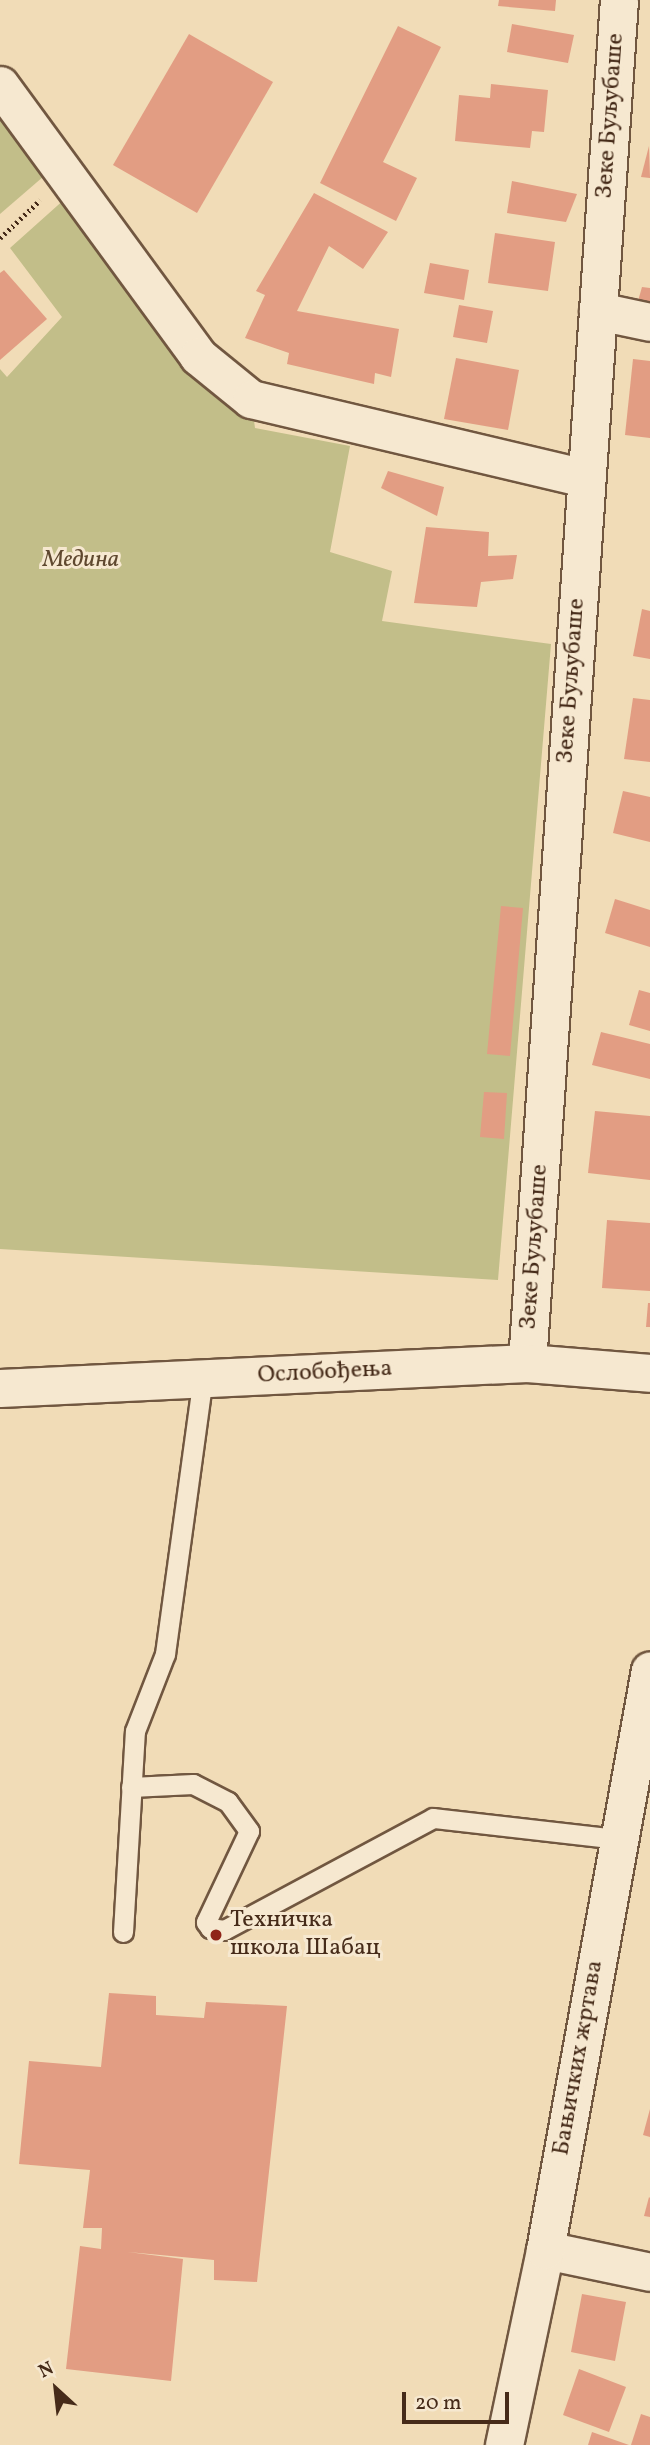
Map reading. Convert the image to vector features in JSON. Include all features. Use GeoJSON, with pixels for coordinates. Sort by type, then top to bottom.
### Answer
{"type":"FeatureCollection","features":[{"type":"Feature","properties":{"kind":"street","name":"Зеке Буљубаше"},"geometry":{"type":"LineString","coordinates":[[527,1363],[619,0]]}},
{"type":"Feature","properties":{"kind":"street"},"geometry":{"type":"LineString","coordinates":[[0,85],[198,356],[251,399],[585,478]]}},
{"type":"Feature","properties":{"kind":"street"},"geometry":{"type":"LineString","coordinates":[[598,311],[650,322]]}},
{"type":"Feature","properties":{"kind":"street","name":"Ослобођења"},"geometry":{"type":"LineString","coordinates":[[0,1388],[527,1363],[650,1373]]}},
{"type":"Feature","properties":{"kind":"street","name":"Бањичких жртава"},"geometry":{"type":"LineString","coordinates":[[504,2445],[545,2250],[618,1839],[641,1762],[650,1670]]}},
{"type":"Feature","properties":{"kind":"street"},"geometry":{"type":"LineString","coordinates":[[545,2250],[650,2272]]}},
{"type":"Feature","properties":{"kind":"lane"},"geometry":{"type":"LineString","coordinates":[[123,1932],[135,1731],[165,1654],[203,1378]]}},
{"type":"Feature","properties":{"kind":"lane"},"geometry":{"type":"LineString","coordinates":[[131,1787],[193,1784],[228,1802],[249,1831],[206,1922],[210,1928],[224,1930],[433,1818],[618,1839]]}},
{"type":"Feature","properties":{"kind":"path"},"geometry":{"type":"LineString","coordinates":[[0,238],[66,176]]}},
{"type":"Feature","properties":{"kind":"green space"},"geometry":{"type":"Polygon","coordinates":[[[0,85],[58,164],[0,214],[0,85]]]}},
{"type":"Feature","properties":{"kind":"green space","name":"Медина"},"geometry":{"type":"Polygon","coordinates":[[[76,189],[251,399],[255,428],[350,446],[330,552],[392,571],[382,621],[551,644],[498,1280],[0,1249],[0,369],[7,377],[62,317],[10,248],[76,189]]]}},
{"type":"Feature","properties":{"kind":"building"},"geometry":{"type":"Polygon","coordinates":[[[499,0],[556,0],[555,11],[498,6],[499,0]]]}},
{"type":"Feature","properties":{"kind":"building"},"geometry":{"type":"Polygon","coordinates":[[[512,24],[574,35],[568,63],[507,52],[512,24]]]}},
{"type":"Feature","properties":{"kind":"building"},"geometry":{"type":"Polygon","coordinates":[[[398,26],[441,47],[383,162],[417,178],[396,221],[320,183],[398,26]]]}},
{"type":"Feature","properties":{"kind":"building"},"geometry":{"type":"Polygon","coordinates":[[[189,34],[273,82],[197,213],[113,165],[189,34]]]}},
{"type":"Feature","properties":{"kind":"building"},"geometry":{"type":"Polygon","coordinates":[[[491,84],[548,90],[544,132],[532,131],[530,148],[455,141],[459,95],[490,98],[491,84]]]}},
{"type":"Feature","properties":{"kind":"building"},"geometry":{"type":"Polygon","coordinates":[[[649,146],[650,178],[641,177],[649,146]]]}},
{"type":"Feature","properties":{"kind":"building"},"geometry":{"type":"Polygon","coordinates":[[[512,181],[577,194],[566,222],[507,213],[512,181]]]}},
{"type":"Feature","properties":{"kind":"building"},"geometry":{"type":"Polygon","coordinates":[[[314,193],[388,232],[363,269],[329,246],[297,311],[399,329],[391,377],[375,373],[374,384],[287,364],[289,353],[245,338],[265,295],[256,291],[314,193]]]}},
{"type":"Feature","properties":{"kind":"building"},"geometry":{"type":"Polygon","coordinates":[[[495,233],[555,242],[548,291],[488,283],[495,233]]]}},
{"type":"Feature","properties":{"kind":"building"},"geometry":{"type":"Polygon","coordinates":[[[430,263],[469,270],[464,300],[424,293],[430,263]]]}},
{"type":"Feature","properties":{"kind":"building"},"geometry":{"type":"Polygon","coordinates":[[[4,270],[47,319],[0,360],[0,273],[4,270]]]}},
{"type":"Feature","properties":{"kind":"building"},"geometry":{"type":"Polygon","coordinates":[[[642,287],[650,288],[650,310],[636,308],[642,287]]]}},
{"type":"Feature","properties":{"kind":"building"},"geometry":{"type":"Polygon","coordinates":[[[459,305],[493,311],[487,343],[453,337],[459,305]]]}},
{"type":"Feature","properties":{"kind":"building"},"geometry":{"type":"Polygon","coordinates":[[[456,358],[519,370],[508,430],[444,419],[456,358]]]}},
{"type":"Feature","properties":{"kind":"building"},"geometry":{"type":"Polygon","coordinates":[[[633,359],[650,361],[650,438],[625,435],[633,359]]]}},
{"type":"Feature","properties":{"kind":"building"},"geometry":{"type":"Polygon","coordinates":[[[388,471],[444,487],[437,516],[381,488],[388,471]]]}},
{"type":"Feature","properties":{"kind":"building"},"geometry":{"type":"Polygon","coordinates":[[[426,527],[489,532],[488,556],[517,555],[513,579],[481,582],[477,607],[414,603],[426,527]]]}},
{"type":"Feature","properties":{"kind":"building"},"geometry":{"type":"Polygon","coordinates":[[[642,609],[650,611],[650,659],[633,656],[642,609]]]}},
{"type":"Feature","properties":{"kind":"building"},"geometry":{"type":"Polygon","coordinates":[[[633,698],[650,700],[650,762],[624,759],[633,698]]]}},
{"type":"Feature","properties":{"kind":"building"},"geometry":{"type":"Polygon","coordinates":[[[623,791],[650,797],[650,842],[613,833],[623,791]]]}},
{"type":"Feature","properties":{"kind":"building"},"geometry":{"type":"Polygon","coordinates":[[[615,899],[650,910],[650,947],[605,933],[615,899]]]}},
{"type":"Feature","properties":{"kind":"building"},"geometry":{"type":"Polygon","coordinates":[[[501,906],[523,908],[510,1056],[487,1054],[501,906]]]}},
{"type":"Feature","properties":{"kind":"building"},"geometry":{"type":"Polygon","coordinates":[[[639,990],[650,993],[650,1031],[629,1025],[639,990]]]}},
{"type":"Feature","properties":{"kind":"building"},"geometry":{"type":"Polygon","coordinates":[[[601,1032],[650,1044],[650,1079],[592,1065],[601,1032]]]}},
{"type":"Feature","properties":{"kind":"building"},"geometry":{"type":"Polygon","coordinates":[[[484,1092],[507,1093],[504,1139],[480,1137],[484,1092]]]}},
{"type":"Feature","properties":{"kind":"building"},"geometry":{"type":"Polygon","coordinates":[[[595,1111],[650,1116],[650,1180],[588,1173],[595,1111]]]}},
{"type":"Feature","properties":{"kind":"building"},"geometry":{"type":"Polygon","coordinates":[[[607,1220],[650,1223],[650,1291],[602,1288],[607,1220]]]}},
{"type":"Feature","properties":{"kind":"building"},"geometry":{"type":"Polygon","coordinates":[[[648,1303],[650,1327],[646,1327],[648,1303]]]}},
{"type":"Feature","properties":{"kind":"building"},"geometry":{"type":"Polygon","coordinates":[[[109,1993],[156,1996],[156,2015],[204,2018],[206,2002],[287,2006],[257,2282],[214,2280],[214,2260],[128,2252],[183,2259],[171,2381],[66,2369],[80,2246],[101,2249],[102,2228],[83,2228],[90,2170],[19,2164],[29,2061],[101,2067],[109,1993]]]}},
{"type":"Feature","properties":{"kind":"building"},"geometry":{"type":"Polygon","coordinates":[[[650,2109],[650,2137],[643,2135],[650,2109]]]}},
{"type":"Feature","properties":{"kind":"building"},"geometry":{"type":"Polygon","coordinates":[[[650,2198],[650,2217],[644,2216],[650,2198]]]}},
{"type":"Feature","properties":{"kind":"building"},"geometry":{"type":"Polygon","coordinates":[[[582,2294],[626,2302],[615,2361],[571,2352],[582,2294]]]}},
{"type":"Feature","properties":{"kind":"building"},"geometry":{"type":"Polygon","coordinates":[[[579,2369],[626,2387],[609,2432],[563,2415],[579,2369]]]}},
{"type":"Feature","properties":{"kind":"building"},"geometry":{"type":"Polygon","coordinates":[[[641,2414],[650,2417],[650,2445],[631,2445],[641,2414]]]}},
{"type":"Feature","properties":{"kind":"building"},"geometry":{"type":"Polygon","coordinates":[[[592,2432],[629,2445],[588,2445],[592,2432]]]}},
{"type":"Feature","properties":{"kind":"place","name":"Техничка школа Шабац"},"geometry":{"type":"Point","coordinates":[216,1935]}}]}
